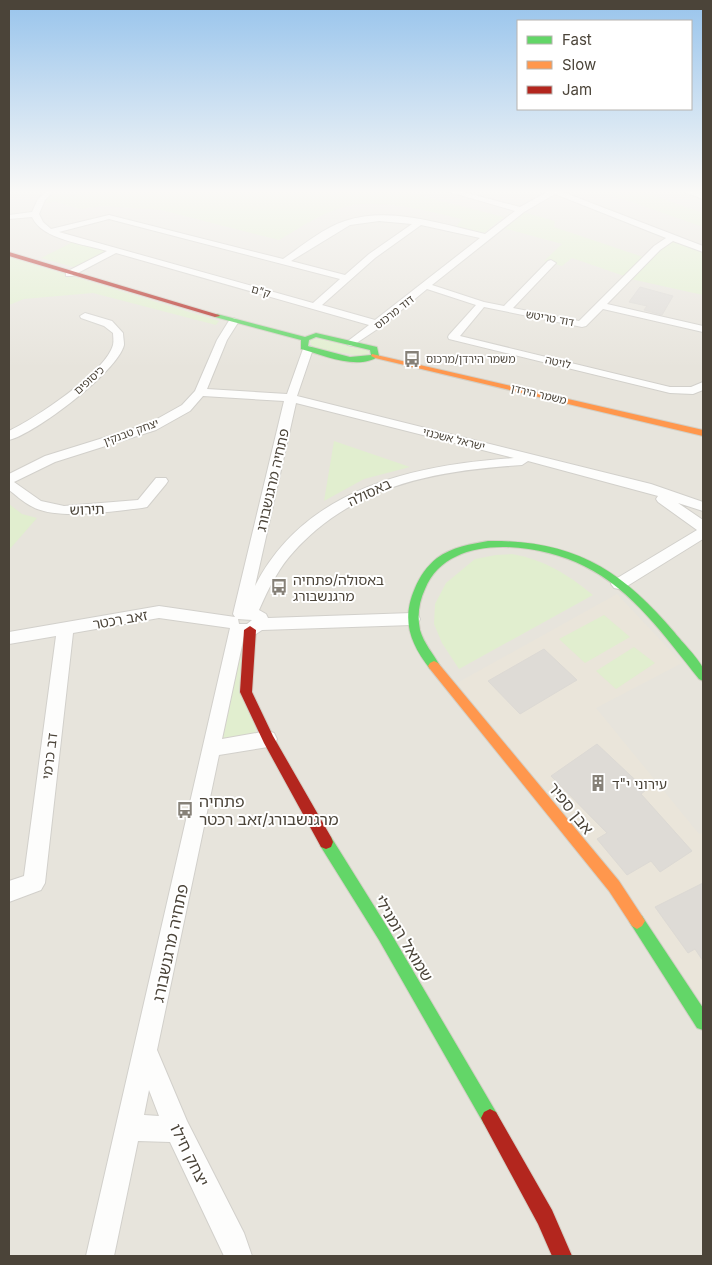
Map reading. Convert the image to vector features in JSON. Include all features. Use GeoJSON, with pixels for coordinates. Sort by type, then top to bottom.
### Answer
{"type":"FeatureCollection","features":[{"type":"Feature","properties":{"kind":"street"},"geometry":{"type":"LineString","coordinates":[[69,274],[116,250]]}},
{"type":"Feature","properties":{"kind":"street","name":"ק\"ם"},"geometry":{"type":"LineString","coordinates":[[116,250],[378,324]]}},
{"type":"Feature","properties":{"kind":"street"},"geometry":{"type":"LineString","coordinates":[[237,250],[346,278]]}},
{"type":"Feature","properties":{"kind":"street"},"geometry":{"type":"LineString","coordinates":[[284,262],[304,250]]}},
{"type":"Feature","properties":{"kind":"street"},"geometry":{"type":"LineString","coordinates":[[315,306],[380,250]]}},
{"type":"Feature","properties":{"kind":"street","name":"דוד מרכוס"},"geometry":{"type":"LineString","coordinates":[[352,343],[472,250]]}},
{"type":"Feature","properties":{"kind":"street","name":"דוד טריטש"},"geometry":{"type":"LineString","coordinates":[[427,286],[505,310],[582,324],[655,250]]}},
{"type":"Feature","properties":{"kind":"street"},"geometry":{"type":"LineString","coordinates":[[9,254],[69,274],[234,321],[356,360],[368,360],[375,356],[374,348],[316,335],[307,344]]}},
{"type":"Feature","properties":{"kind":"street"},"geometry":{"type":"LineString","coordinates":[[505,310],[551,263]]}},
{"type":"Feature","properties":{"kind":"street","name":"לויטה"},"geometry":{"type":"LineString","coordinates":[[482,304],[453,337],[670,390],[693,391],[703,385]]}},
{"type":"Feature","properties":{"kind":"street"},"geometry":{"type":"LineString","coordinates":[[599,305],[703,329]]}},
{"type":"Feature","properties":{"kind":"street","name":"כיסופים"},"geometry":{"type":"LineString","coordinates":[[9,436],[21,431],[64,402],[113,357],[120,343],[118,333],[111,325],[85,316]]}},
{"type":"Feature","properties":{"kind":"street","name":"יצחק טבנקין"},"geometry":{"type":"LineString","coordinates":[[9,479],[50,459],[152,426],[186,408],[200,392],[222,340],[234,321]]}},
{"type":"Feature","properties":{"kind":"street","name":"פתחיה מרגנשבורג"},"geometry":{"type":"LineString","coordinates":[[100,1256],[212,748],[245,622],[291,398],[307,344]]}},
{"type":"Feature","properties":{"kind":"street","name":"משמר הירדן"},"geometry":{"type":"LineString","coordinates":[[375,356],[703,433]]}},
{"type":"Feature","properties":{"kind":"street","name":"ישראל אשכנזי"},"geometry":{"type":"LineString","coordinates":[[200,392],[291,398],[646,487],[703,507]]}},
{"type":"Feature","properties":{"kind":"street"},"geometry":{"type":"LineString","coordinates":[[450,468],[460,460],[467,442]]}},
{"type":"Feature","properties":{"kind":"street","name":"באסולה"},"geometry":{"type":"LineString","coordinates":[[245,622],[259,589],[297,538],[318,518],[356,496],[393,480],[428,471],[485,463],[540,460]]}},
{"type":"Feature","properties":{"kind":"street","name":"תירוש"},"geometry":{"type":"LineString","coordinates":[[9,484],[37,504],[64,510],[142,504],[161,481]]}},
{"type":"Feature","properties":{"kind":"street"},"geometry":{"type":"LineString","coordinates":[[646,487],[703,527]]}},
{"type":"Feature","properties":{"kind":"street"},"geometry":{"type":"LineString","coordinates":[[619,584],[703,534]]}},
{"type":"Feature","properties":{"kind":"street"},"geometry":{"type":"LineString","coordinates":[[412,619],[414,595],[424,575],[439,561],[470,547],[494,542],[524,545],[557,553],[589,564],[619,584],[643,606],[703,676]]}},
{"type":"Feature","properties":{"kind":"street","name":"זאב רכטר"},"geometry":{"type":"LineString","coordinates":[[9,638],[159,612],[245,622],[412,619]]}},
{"type":"Feature","properties":{"kind":"street","name":"אבן ספיר"},"geometry":{"type":"LineString","coordinates":[[412,619],[420,646],[425,653],[614,886],[703,1022]]}},
{"type":"Feature","properties":{"kind":"street","name":"שמואל רומנילי"},"geometry":{"type":"LineString","coordinates":[[245,622],[246,692],[268,739],[311,819],[384,935],[464,1071],[545,1217],[562,1256]]}},
{"type":"Feature","properties":{"kind":"street","name":"דב כרמי"},"geometry":{"type":"LineString","coordinates":[[9,891],[34,883],[65,629]]}},
{"type":"Feature","properties":{"kind":"street"},"geometry":{"type":"LineString","coordinates":[[212,748],[268,739]]}},
{"type":"Feature","properties":{"kind":"street","name":"יצחק חילו"},"geometry":{"type":"LineString","coordinates":[[146,1052],[178,1130],[234,1243],[238,1256]]}},
{"type":"Feature","properties":{"kind":"street"},"geometry":{"type":"LineString","coordinates":[[129,1127],[178,1130]]}},
{"type":"Feature","properties":{"kind":"shaded area"},"geometry":{"type":"Polygon","coordinates":[[[9,250],[703,250],[703,1256],[9,1256],[9,250]]]}},
{"type":"Feature","properties":{"kind":"shaded area"},"geometry":{"type":"Polygon","coordinates":[[[617,594],[682,663],[596,708],[699,834],[703,833],[703,1005],[621,882],[457,683],[617,594]]]}},
{"type":"Feature","properties":{"kind":"green space"},"geometry":{"type":"Polygon","coordinates":[[[57,250],[109,251],[77,268],[41,258],[57,250]]]}},
{"type":"Feature","properties":{"kind":"green space"},"geometry":{"type":"Polygon","coordinates":[[[556,250],[622,250],[646,258],[656,250],[703,250],[703,295],[626,278],[572,258],[562,266],[544,261],[556,250]]]}},
{"type":"Feature","properties":{"kind":"green space"},"geometry":{"type":"Polygon","coordinates":[[[9,257],[219,321],[216,325],[93,293],[24,299],[9,305],[9,257]]]}},
{"type":"Feature","properties":{"kind":"green space"},"geometry":{"type":"Polygon","coordinates":[[[314,338],[368,349],[369,353],[365,357],[312,347],[310,340],[314,338]]]}},
{"type":"Feature","properties":{"kind":"green space"},"geometry":{"type":"Polygon","coordinates":[[[334,441],[410,467],[364,479],[324,501],[334,441]]]}},
{"type":"Feature","properties":{"kind":"green space"},"geometry":{"type":"Polygon","coordinates":[[[9,504],[22,514],[37,518],[9,550],[9,504]]]}},
{"type":"Feature","properties":{"kind":"green space"},"geometry":{"type":"Polygon","coordinates":[[[512,554],[535,560],[555,569],[593,595],[459,669],[442,643],[434,624],[435,604],[446,583],[475,559],[512,554]]]}},
{"type":"Feature","properties":{"kind":"green space"},"geometry":{"type":"Polygon","coordinates":[[[604,615],[630,637],[585,663],[559,639],[604,615]]]}},
{"type":"Feature","properties":{"kind":"green space"},"geometry":{"type":"Polygon","coordinates":[[[240,633],[256,734],[217,743],[240,633]]]}},
{"type":"Feature","properties":{"kind":"green space"},"geometry":{"type":"Polygon","coordinates":[[[634,647],[655,663],[616,689],[596,671],[634,647]]]}},
{"type":"Feature","properties":{"kind":"building"},"geometry":{"type":"Polygon","coordinates":[[[640,287],[673,296],[662,315],[644,310],[647,306],[629,302],[640,287]]]}},
{"type":"Feature","properties":{"kind":"building"},"geometry":{"type":"Polygon","coordinates":[[[544,649],[577,680],[520,714],[488,681],[544,649]]]}},
{"type":"Feature","properties":{"kind":"building"},"geometry":{"type":"Polygon","coordinates":[[[597,744],[646,790],[641,794],[692,851],[660,872],[651,861],[627,875],[597,839],[607,833],[551,776],[597,744]]]}},
{"type":"Feature","properties":{"kind":"building"},"geometry":{"type":"Polygon","coordinates":[[[703,883],[703,961],[695,949],[688,953],[655,907],[703,883]]]}},
{"type":"Feature","properties":{"kind":"traffic: fast"},"geometry":{"type":"LineString","coordinates":[[217,316],[305,339]]}},
{"type":"Feature","properties":{"kind":"traffic: fast"},"geometry":{"type":"LineString","coordinates":[[316,335],[374,349],[375,356],[368,359],[350,359],[304,347],[305,339],[316,335]]}},
{"type":"Feature","properties":{"kind":"traffic: fast"},"geometry":{"type":"LineString","coordinates":[[434,666],[419,643],[413,618],[415,600],[425,576],[442,559],[463,549],[488,544],[514,544],[565,554],[587,563],[604,573],[621,585],[651,613],[703,676]]}},
{"type":"Feature","properties":{"kind":"traffic: fast"},"geometry":{"type":"LineString","coordinates":[[326,842],[384,935],[490,1118]]}},
{"type":"Feature","properties":{"kind":"traffic: fast"},"geometry":{"type":"LineString","coordinates":[[637,921],[703,1022]]}},
{"type":"Feature","properties":{"kind":"traffic: slow"},"geometry":{"type":"LineString","coordinates":[[375,356],[703,433]]}},
{"type":"Feature","properties":{"kind":"traffic: slow"},"geometry":{"type":"LineString","coordinates":[[434,666],[614,886],[637,921]]}},
{"type":"Feature","properties":{"kind":"traffic: jam"},"geometry":{"type":"LineString","coordinates":[[9,254],[217,316]]}},
{"type":"Feature","properties":{"kind":"traffic: jam"},"geometry":{"type":"LineString","coordinates":[[250,630],[246,692],[268,739],[326,842]]}},
{"type":"Feature","properties":{"kind":"traffic: jam"},"geometry":{"type":"LineString","coordinates":[[490,1118],[545,1217],[562,1256]]}},
{"type":"Feature","properties":{"kind":"place","name":"משמר הירדן/מרכוס"},"geometry":{"type":"Point","coordinates":[412,359]}},
{"type":"Feature","properties":{"kind":"place","name":"באסולה/פתחיה מרגנשבורג"},"geometry":{"type":"Point","coordinates":[279,587]}},
{"type":"Feature","properties":{"kind":"place","name":"עירוני י\"ד"},"geometry":{"type":"Point","coordinates":[598,783]}},
{"type":"Feature","properties":{"kind":"place","name":"פתחיה מרגנשבורג/זאב רכטר"},"geometry":{"type":"Point","coordinates":[185,810]}}]}
